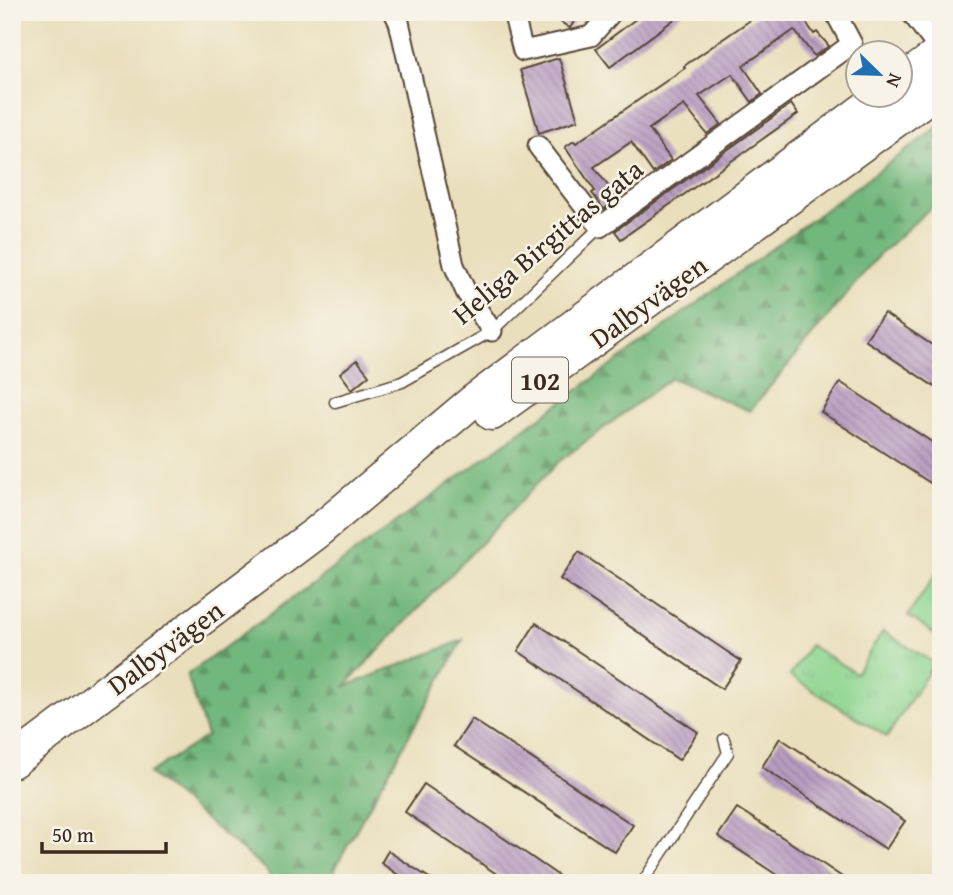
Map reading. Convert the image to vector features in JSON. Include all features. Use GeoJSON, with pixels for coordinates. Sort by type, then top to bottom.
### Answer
{"type":"FeatureCollection","features":[{"type":"Feature","properties":{"kind":"main road"},"geometry":{"type":"LineString","coordinates":[[914,72],[941,52]]}},
{"type":"Feature","properties":{"kind":"main road","name":"Dalbyvägen"},"geometry":{"type":"LineString","coordinates":[[317,532],[487,418],[941,88]]}},
{"type":"Feature","properties":{"kind":"main road","name":"Dalbyvägen"},"geometry":{"type":"LineString","coordinates":[[12,762],[317,532],[473,401],[865,108]]}},
{"type":"Feature","properties":{"kind":"street"},"geometry":{"type":"LineString","coordinates":[[394,12],[399,22],[454,265],[466,292],[492,331]]}},
{"type":"Feature","properties":{"kind":"street"},"geometry":{"type":"LineString","coordinates":[[513,12],[523,51],[591,36],[612,12]]}},
{"type":"Feature","properties":{"kind":"street","name":"Heliga Birgittas gata"},"geometry":{"type":"LineString","coordinates":[[600,227],[852,44],[835,12]]}},
{"type":"Feature","properties":{"kind":"street"},"geometry":{"type":"LineString","coordinates":[[911,12],[941,52]]}},
{"type":"Feature","properties":{"kind":"street"},"geometry":{"type":"LineString","coordinates":[[538,146],[600,227]]}},
{"type":"Feature","properties":{"kind":"lane","name":"Heliga Birgittas gata"},"geometry":{"type":"LineString","coordinates":[[335,402],[402,382],[492,331],[600,227]]}},
{"type":"Feature","properties":{"kind":"lane"},"geometry":{"type":"LineString","coordinates":[[642,883],[728,752],[724,739]]}},
{"type":"Feature","properties":{"kind":"green space"},"geometry":{"type":"Polygon","coordinates":[[[941,125],[941,198],[877,257],[750,411],[671,378],[557,463],[344,687],[463,640],[342,855],[330,880],[332,883],[274,883],[266,870],[149,773],[207,736],[187,675],[941,125]]]}},
{"type":"Feature","properties":{"kind":"green space"},"geometry":{"type":"Polygon","coordinates":[[[941,568],[941,638],[908,616],[941,568]]]}},
{"type":"Feature","properties":{"kind":"green space"},"geometry":{"type":"Polygon","coordinates":[[[883,631],[934,663],[887,737],[790,676],[810,645],[856,673],[883,631]]]}},
{"type":"Feature","properties":{"kind":"building"},"geometry":{"type":"Polygon","coordinates":[[[545,12],[580,12],[570,28],[545,12]]]}},
{"type":"Feature","properties":{"kind":"building"},"geometry":{"type":"Polygon","coordinates":[[[645,12],[684,12],[610,67],[596,49],[645,12]]]}},
{"type":"Feature","properties":{"kind":"building"},"geometry":{"type":"Polygon","coordinates":[[[762,12],[799,12],[814,34],[817,32],[829,46],[814,56],[794,30],[743,66],[762,94],[752,102],[732,74],[699,96],[721,124],[707,134],[684,105],[649,129],[671,160],[653,173],[631,142],[594,167],[618,199],[604,209],[565,147],[574,141],[576,143],[762,12]]]}},
{"type":"Feature","properties":{"kind":"building"},"geometry":{"type":"Polygon","coordinates":[[[559,58],[578,120],[539,133],[520,70],[559,58]]]}},
{"type":"Feature","properties":{"kind":"building"},"geometry":{"type":"Polygon","coordinates":[[[791,104],[798,114],[621,239],[615,231],[791,104]]]}},
{"type":"Feature","properties":{"kind":"building"},"geometry":{"type":"Polygon","coordinates":[[[884,313],[941,351],[941,391],[865,340],[884,313]]]}},
{"type":"Feature","properties":{"kind":"building"},"geometry":{"type":"Polygon","coordinates":[[[357,360],[369,375],[352,389],[340,373],[357,360]]]}},
{"type":"Feature","properties":{"kind":"building"},"geometry":{"type":"Polygon","coordinates":[[[840,382],[941,448],[941,490],[821,412],[840,382]]]}},
{"type":"Feature","properties":{"kind":"building"},"geometry":{"type":"Polygon","coordinates":[[[579,552],[741,661],[722,689],[560,579],[579,552]]]}},
{"type":"Feature","properties":{"kind":"building"},"geometry":{"type":"Polygon","coordinates":[[[536,623],[698,732],[679,760],[518,651],[536,623]]]}},
{"type":"Feature","properties":{"kind":"building"},"geometry":{"type":"Polygon","coordinates":[[[472,719],[633,825],[615,852],[454,746],[472,719]]]}},
{"type":"Feature","properties":{"kind":"building"},"geometry":{"type":"Polygon","coordinates":[[[780,738],[905,821],[886,849],[762,767],[780,738]]]}},
{"type":"Feature","properties":{"kind":"building"},"geometry":{"type":"Polygon","coordinates":[[[424,784],[569,883],[510,883],[405,812],[424,784]]]}},
{"type":"Feature","properties":{"kind":"building"},"geometry":{"type":"Polygon","coordinates":[[[737,808],[851,883],[789,883],[718,836],[737,808]]]}},
{"type":"Feature","properties":{"kind":"building"},"geometry":{"type":"Polygon","coordinates":[[[388,851],[437,883],[410,883],[381,863],[388,851]]]}}]}
